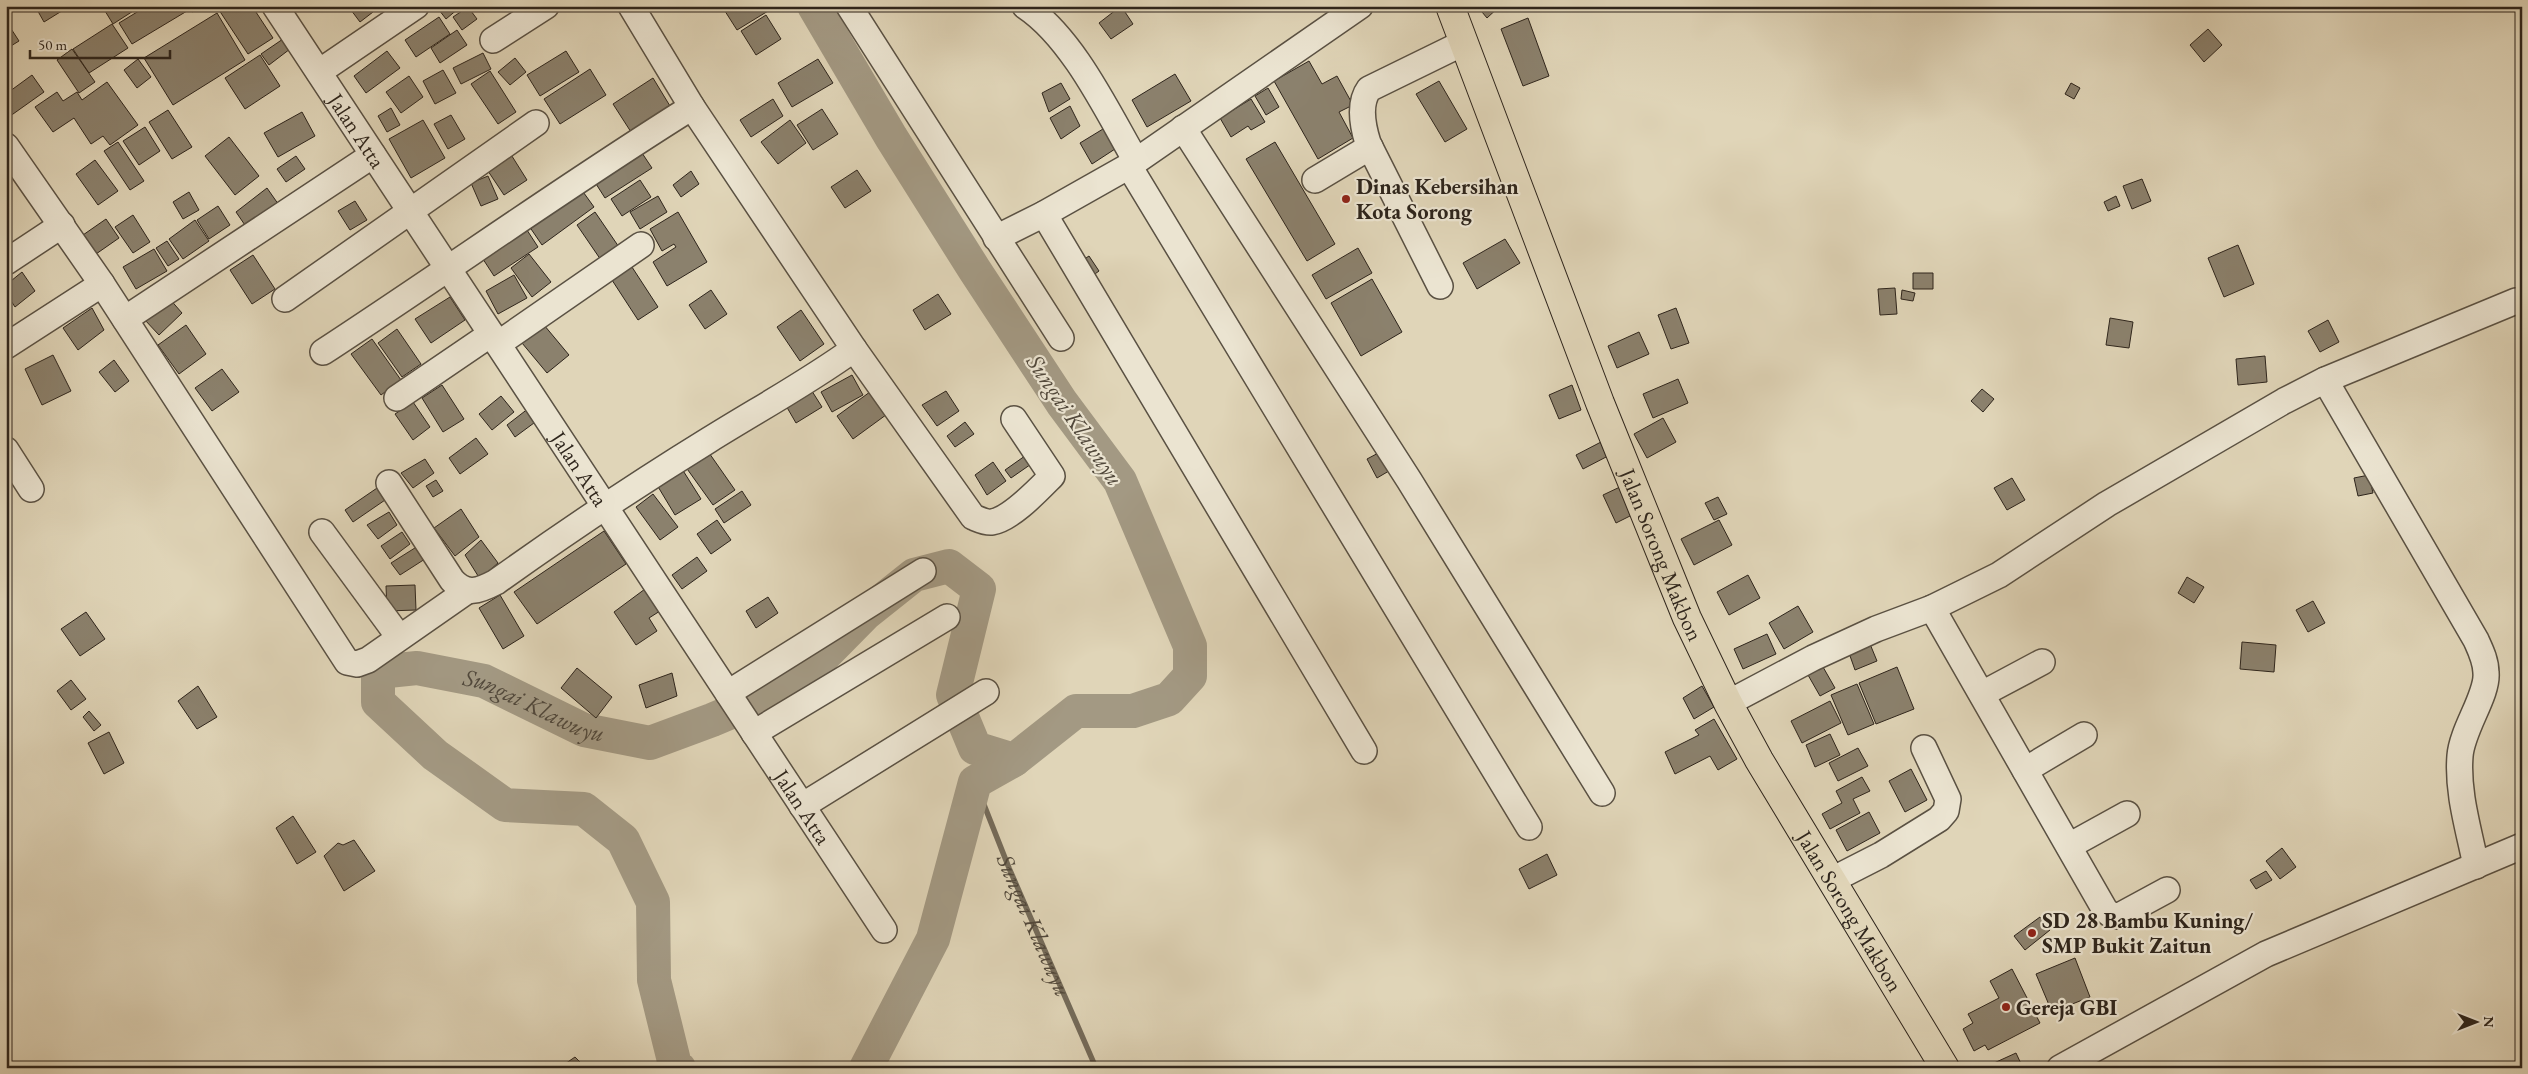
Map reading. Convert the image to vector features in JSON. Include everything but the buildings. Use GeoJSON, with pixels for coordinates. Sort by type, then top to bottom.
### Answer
{"type":"FeatureCollection","features":[{"type":"Feature","properties":{"kind":"highway","name":"Jalan Sorong Makbon"},"geometry":{"type":"LineString","coordinates":[[1450,6],[1604,412],[1687,618],[1728,703],[1945,1068]]}},
{"type":"Feature","properties":{"kind":"street","name":"Jalan Atta"},"geometry":{"type":"LineString","coordinates":[[275,6],[884,930]]}},
{"type":"Feature","properties":{"kind":"street"},"geometry":{"type":"LineString","coordinates":[[319,72],[416,6]]}},
{"type":"Feature","properties":{"kind":"street"},"geometry":{"type":"LineString","coordinates":[[493,40],[546,6]]}},
{"type":"Feature","properties":{"kind":"street"},"geometry":{"type":"LineString","coordinates":[[632,6],[692,107],[854,349],[972,517],[990,523],[1003,518],[1034,494],[1052,476],[1014,419]]}},
{"type":"Feature","properties":{"kind":"street"},"geometry":{"type":"LineString","coordinates":[[849,6],[1061,338]]}},
{"type":"Feature","properties":{"kind":"street"},"geometry":{"type":"LineString","coordinates":[[1025,6],[1051,27],[1070,51],[1132,163],[1529,827]]}},
{"type":"Feature","properties":{"kind":"street"},"geometry":{"type":"LineString","coordinates":[[996,238],[1044,214],[1132,163],[1360,6]]}},
{"type":"Feature","properties":{"kind":"street"},"geometry":{"type":"LineString","coordinates":[[1440,286],[1370,148],[1364,129],[1364,99],[1370,89],[1463,43]]}},
{"type":"Feature","properties":{"kind":"street"},"geometry":{"type":"LineString","coordinates":[[323,352],[449,270],[628,147],[692,107]]}},
{"type":"Feature","properties":{"kind":"street"},"geometry":{"type":"LineString","coordinates":[[285,299],[536,123]]}},
{"type":"Feature","properties":{"kind":"street"},"geometry":{"type":"LineString","coordinates":[[1183,128],[1409,480],[1602,793]]}},
{"type":"Feature","properties":{"kind":"street"},"geometry":{"type":"LineString","coordinates":[[6,146],[102,284],[346,662],[357,664],[368,660],[467,591]]}},
{"type":"Feature","properties":{"kind":"street"},"geometry":{"type":"LineString","coordinates":[[1315,180],[1370,148]]}},
{"type":"Feature","properties":{"kind":"street"},"geometry":{"type":"LineString","coordinates":[[125,319],[373,155]]}},
{"type":"Feature","properties":{"kind":"street"},"geometry":{"type":"LineString","coordinates":[[1044,214],[1364,751]]}},
{"type":"Feature","properties":{"kind":"street"},"geometry":{"type":"LineString","coordinates":[[6,262],[62,224]]}},
{"type":"Feature","properties":{"kind":"street"},"geometry":{"type":"LineString","coordinates":[[397,398],[495,339],[641,246]]}},
{"type":"Feature","properties":{"kind":"street"},"geometry":{"type":"LineString","coordinates":[[6,346],[102,284]]}},
{"type":"Feature","properties":{"kind":"street"},"geometry":{"type":"LineString","coordinates":[[1728,703],[1813,658],[1876,629],[1932,608],[1999,575],[2158,473],[2325,380],[2516,301]]}},
{"type":"Feature","properties":{"kind":"street"},"geometry":{"type":"LineString","coordinates":[[389,483],[452,580],[458,587],[467,591],[478,591],[496,582],[604,506],[734,424],[784,396],[854,349]]}},
{"type":"Feature","properties":{"kind":"street"},"geometry":{"type":"LineString","coordinates":[[2325,380],[2476,640],[2484,659],[2487,675],[2467,726],[2460,756],[2461,794],[2476,866]]}},
{"type":"Feature","properties":{"kind":"street"},"geometry":{"type":"LineString","coordinates":[[6,450],[31,489]]}},
{"type":"Feature","properties":{"kind":"street"},"geometry":{"type":"LineString","coordinates":[[322,532],[399,638]]}},
{"type":"Feature","properties":{"kind":"street"},"geometry":{"type":"LineString","coordinates":[[728,693],[923,571]]}},
{"type":"Feature","properties":{"kind":"street"},"geometry":{"type":"LineString","coordinates":[[1932,608],[2105,910],[2110,915],[2124,914],[2167,890]]}},
{"type":"Feature","properties":{"kind":"street"},"geometry":{"type":"LineString","coordinates":[[754,733],[947,617]]}},
{"type":"Feature","properties":{"kind":"street"},"geometry":{"type":"LineString","coordinates":[[1982,694],[2042,662]]}},
{"type":"Feature","properties":{"kind":"street"},"geometry":{"type":"LineString","coordinates":[[802,806],[986,692]]}},
{"type":"Feature","properties":{"kind":"street"},"geometry":{"type":"LineString","coordinates":[[2025,770],[2084,735]]}},
{"type":"Feature","properties":{"kind":"street"},"geometry":{"type":"LineString","coordinates":[[1832,880],[1881,855],[1939,819],[1946,811],[1948,798],[1924,748]]}},
{"type":"Feature","properties":{"kind":"street"},"geometry":{"type":"LineString","coordinates":[[2069,846],[2127,814]]}},
{"type":"Feature","properties":{"kind":"street"},"geometry":{"type":"LineString","coordinates":[[2060,1068],[2266,954],[2522,846]]}},
{"type":"Feature","properties":{"kind":"waterway","name":"Sungai Klawuyu"},"geometry":{"type":"LineString","coordinates":[[679,1068],[675,1065],[654,980],[653,902],[623,840],[584,809],[505,805],[435,755],[378,702],[378,672],[417,668],[484,681],[584,730],[650,743],[712,720],[795,685],[865,614],[914,575],[949,566],[979,589],[953,695],[975,748],[1014,760],[1076,711],[1133,711],[1169,699],[1190,676],[1190,646],[1120,481],[1062,403],[974,269],[891,137],[814,6]]}},
{"type":"Feature","properties":{"kind":"waterway","name":"Sungai Klawuyu"},"geometry":{"type":"LineString","coordinates":[[866,1068],[933,939],[975,782],[1014,760]]}},
{"type":"Feature","properties":{"kind":"waterway","name":"Sungai Klawuyu"},"geometry":{"type":"LineString","coordinates":[[975,782],[1009,868],[1096,1068]]}},
{"type":"Feature","properties":{"kind":"place","name":"Dinas Kebersihan Kota Sorong"},"geometry":{"type":"Point","coordinates":[1346,199]}},
{"type":"Feature","properties":{"kind":"place","name":"SD 28 Bambu Kuning/ SMP Bukit Zaitun"},"geometry":{"type":"Point","coordinates":[2032,933]}},
{"type":"Feature","properties":{"kind":"place","name":"Gereja GBI"},"geometry":{"type":"Point","coordinates":[2006,1007]}}]}
